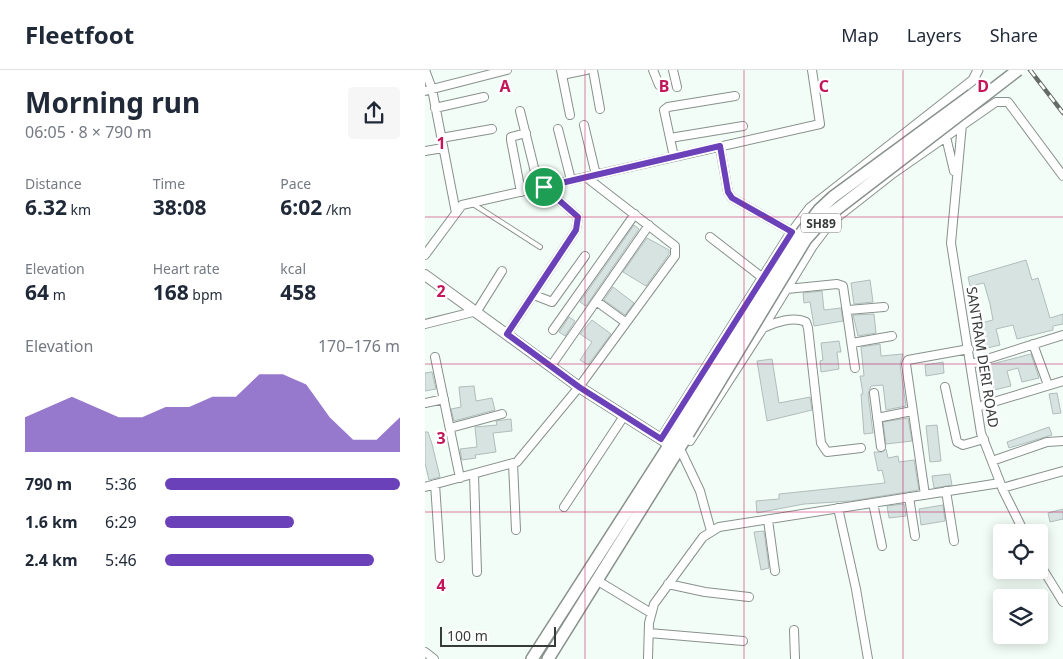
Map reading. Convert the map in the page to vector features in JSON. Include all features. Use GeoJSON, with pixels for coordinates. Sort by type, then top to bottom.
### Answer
{"type":"FeatureCollection","features":[{"type":"Feature","properties":{"kind":"main road","name":"SH89"},"geometry":{"type":"LineString","coordinates":[[684,432],[799,236],[819,210],[833,197],[1006,70]]}},
{"type":"Feature","properties":{"kind":"main road","name":"SH89"},"geometry":{"type":"LineString","coordinates":[[532,659],[684,432],[806,239],[824,219],[1018,70]]}},
{"type":"Feature","properties":{"kind":"main road"},"geometry":{"type":"LineString","coordinates":[[425,275],[579,387],[673,447]]}},
{"type":"Feature","properties":{"kind":"main road","name":"SH89"},"geometry":{"type":"LineString","coordinates":[[548,659],[598,581],[673,447]]}},
{"type":"Feature","properties":{"kind":"street"},"geometry":{"type":"LineString","coordinates":[[425,70],[428,90],[435,108],[456,214]]}},
{"type":"Feature","properties":{"kind":"street"},"geometry":{"type":"LineString","coordinates":[[428,90],[507,70]]}},
{"type":"Feature","properties":{"kind":"street"},"geometry":{"type":"LineString","coordinates":[[569,115],[561,72],[586,70]]}},
{"type":"Feature","properties":{"kind":"street"},"geometry":{"type":"LineString","coordinates":[[593,70],[600,109]]}},
{"type":"Feature","properties":{"kind":"street"},"geometry":{"type":"LineString","coordinates":[[653,70],[659,85]]}},
{"type":"Feature","properties":{"kind":"street"},"geometry":{"type":"LineString","coordinates":[[673,70],[677,87]]}},
{"type":"Feature","properties":{"kind":"street"},"geometry":{"type":"LineString","coordinates":[[425,255],[462,205],[820,124],[812,70]]}},
{"type":"Feature","properties":{"kind":"street"},"geometry":{"type":"LineString","coordinates":[[673,447],[763,278],[792,232],[810,208],[967,85],[973,80],[978,70]]}},
{"type":"Feature","properties":{"kind":"street","name":"SANTRAM DERI ROAD"},"geometry":{"type":"LineString","coordinates":[[967,85],[955,178],[951,242],[984,440],[1001,485],[1020,524]]}},
{"type":"Feature","properties":{"kind":"street"},"geometry":{"type":"LineString","coordinates":[[674,157],[664,110],[667,107],[735,96]]}},
{"type":"Feature","properties":{"kind":"street"},"geometry":{"type":"LineString","coordinates":[[435,108],[484,97]]}},
{"type":"Feature","properties":{"kind":"street"},"geometry":{"type":"LineString","coordinates":[[673,447],[763,328],[813,246],[835,219],[996,102],[1008,102],[1063,176]]}},
{"type":"Feature","properties":{"kind":"street"},"geometry":{"type":"LineString","coordinates":[[507,334],[535,295],[576,230],[579,222],[578,217],[541,187],[521,111]]}},
{"type":"Feature","properties":{"kind":"street"},"geometry":{"type":"LineString","coordinates":[[584,126],[596,175]]}},
{"type":"Feature","properties":{"kind":"street"},"geometry":{"type":"LineString","coordinates":[[670,138],[743,126]]}},
{"type":"Feature","properties":{"kind":"street"},"geometry":{"type":"LineString","coordinates":[[441,138],[492,129]]}},
{"type":"Feature","properties":{"kind":"street"},"geometry":{"type":"LineString","coordinates":[[558,129],[571,180]]}},
{"type":"Feature","properties":{"kind":"street"},"geometry":{"type":"LineString","coordinates":[[521,192],[511,137],[526,133]]}},
{"type":"Feature","properties":{"kind":"street","name":"SANTRAM DERI ROAD"},"geometry":{"type":"LineString","coordinates":[[946,137],[955,178]]}},
{"type":"Feature","properties":{"kind":"street"},"geometry":{"type":"LineString","coordinates":[[720,146],[728,192],[732,198],[792,232]]}},
{"type":"Feature","properties":{"kind":"street"},"geometry":{"type":"LineString","coordinates":[[425,151],[443,148]]}},
{"type":"Feature","properties":{"kind":"street"},"geometry":{"type":"LineString","coordinates":[[425,487],[517,462],[579,387],[676,252],[675,246],[586,177]]}},
{"type":"Feature","properties":{"kind":"street"},"geometry":{"type":"LineString","coordinates":[[553,330],[635,214]]}},
{"type":"Feature","properties":{"kind":"street"},"geometry":{"type":"LineString","coordinates":[[551,366],[649,225]]}},
{"type":"Feature","properties":{"kind":"street"},"geometry":{"type":"LineString","coordinates":[[711,237],[763,278]]}},
{"type":"Feature","properties":{"kind":"street"},"geometry":{"type":"LineString","coordinates":[[535,295],[552,302],[585,256]]}},
{"type":"Feature","properties":{"kind":"street"},"geometry":{"type":"LineString","coordinates":[[425,324],[477,311],[502,271]]}},
{"type":"Feature","properties":{"kind":"street"},"geometry":{"type":"LineString","coordinates":[[787,289],[837,284],[843,286],[855,368]]}},
{"type":"Feature","properties":{"kind":"street"},"geometry":{"type":"LineString","coordinates":[[596,301],[625,322]]}},
{"type":"Feature","properties":{"kind":"street"},"geometry":{"type":"LineString","coordinates":[[847,310],[884,307]]}},
{"type":"Feature","properties":{"kind":"street"},"geometry":{"type":"LineString","coordinates":[[763,328],[782,321],[801,320],[806,322],[821,443],[827,452],[861,448]]}},
{"type":"Feature","properties":{"kind":"street"},"geometry":{"type":"LineString","coordinates":[[971,364],[1063,335]]}},
{"type":"Feature","properties":{"kind":"street"},"geometry":{"type":"LineString","coordinates":[[852,343],[892,336]]}},
{"type":"Feature","properties":{"kind":"street"},"geometry":{"type":"LineString","coordinates":[[1033,344],[1048,385]]}},
{"type":"Feature","properties":{"kind":"street"},"geometry":{"type":"LineString","coordinates":[[925,495],[905,370],[908,360],[969,349]]}},
{"type":"Feature","properties":{"kind":"street"},"geometry":{"type":"LineString","coordinates":[[435,357],[460,478]]}},
{"type":"Feature","properties":{"kind":"street"},"geometry":{"type":"LineString","coordinates":[[977,407],[1063,380]]}},
{"type":"Feature","properties":{"kind":"street"},"geometry":{"type":"LineString","coordinates":[[945,387],[957,442],[963,445],[984,440]]}},
{"type":"Feature","properties":{"kind":"street"},"geometry":{"type":"LineString","coordinates":[[874,393],[881,447]]}},
{"type":"Feature","properties":{"kind":"street"},"geometry":{"type":"LineString","coordinates":[[425,403],[444,399]]}},
{"type":"Feature","properties":{"kind":"street"},"geometry":{"type":"LineString","coordinates":[[877,418],[912,411]]}},
{"type":"Feature","properties":{"kind":"street"},"geometry":{"type":"LineString","coordinates":[[450,428],[502,414]]}},
{"type":"Feature","properties":{"kind":"street"},"geometry":{"type":"LineString","coordinates":[[564,507],[624,416]]}},
{"type":"Feature","properties":{"kind":"street"},"geometry":{"type":"LineString","coordinates":[[992,460],[1047,442],[1063,441]]}},
{"type":"Feature","properties":{"kind":"street"},"geometry":{"type":"LineString","coordinates":[[673,447],[700,491],[711,531]]}},
{"type":"Feature","properties":{"kind":"street"},"geometry":{"type":"LineString","coordinates":[[513,463],[516,530]]}},
{"type":"Feature","properties":{"kind":"street"},"geometry":{"type":"LineString","coordinates":[[648,659],[651,613],[654,604],[703,537],[719,527],[946,491],[1001,485],[1063,471]]}},
{"type":"Feature","properties":{"kind":"street"},"geometry":{"type":"LineString","coordinates":[[474,474],[477,572]]}},
{"type":"Feature","properties":{"kind":"street"},"geometry":{"type":"LineString","coordinates":[[435,484],[440,558]]}},
{"type":"Feature","properties":{"kind":"street"},"geometry":{"type":"LineString","coordinates":[[946,491],[954,541]]}},
{"type":"Feature","properties":{"kind":"street"},"geometry":{"type":"LineString","coordinates":[[909,497],[915,536]]}},
{"type":"Feature","properties":{"kind":"street"},"geometry":{"type":"LineString","coordinates":[[873,503],[882,546]]}},
{"type":"Feature","properties":{"kind":"street"},"geometry":{"type":"LineString","coordinates":[[838,508],[857,589],[868,659]]}},
{"type":"Feature","properties":{"kind":"street"},"geometry":{"type":"LineString","coordinates":[[768,520],[775,571]]}},
{"type":"Feature","properties":{"kind":"street"},"geometry":{"type":"LineString","coordinates":[[1048,578],[1063,602]]}},
{"type":"Feature","properties":{"kind":"street"},"geometry":{"type":"LineString","coordinates":[[598,581],[651,613]]}},
{"type":"Feature","properties":{"kind":"street"},"geometry":{"type":"LineString","coordinates":[[669,584],[705,592],[749,597]]}},
{"type":"Feature","properties":{"kind":"street"},"geometry":{"type":"LineString","coordinates":[[794,630],[795,659]]}},
{"type":"Feature","properties":{"kind":"street"},"geometry":{"type":"LineString","coordinates":[[649,633],[743,641]]}},
{"type":"Feature","properties":{"kind":"street"},"geometry":{"type":"LineString","coordinates":[[425,652],[434,659]]}},
{"type":"Feature","properties":{"kind":"lane"},"geometry":{"type":"LineString","coordinates":[[471,203],[540,247]]}},
{"type":"Feature","properties":{"kind":"building"},"geometry":{"type":"Polygon","coordinates":[[[634,225],[639,229],[586,306],[580,302],[634,225]]]}},
{"type":"Feature","properties":{"kind":"building"},"geometry":{"type":"Polygon","coordinates":[[[647,238],[669,250],[669,254],[646,286],[623,272],[647,238]]]}},
{"type":"Feature","properties":{"kind":"building"},"geometry":{"type":"Polygon","coordinates":[[[1026,260],[1032,280],[1038,278],[1050,318],[1063,314],[1063,324],[1053,326],[1053,330],[1017,339],[1013,325],[996,329],[1000,345],[983,349],[977,324],[993,320],[990,304],[984,283],[970,286],[968,277],[1026,260]]]}},
{"type":"Feature","properties":{"kind":"building"},"geometry":{"type":"Polygon","coordinates":[[[870,280],[873,302],[854,304],[851,283],[870,280]]]}},
{"type":"Feature","properties":{"kind":"building"},"geometry":{"type":"Polygon","coordinates":[[[613,287],[634,303],[625,315],[604,300],[613,287]]]}},
{"type":"Feature","properties":{"kind":"building"},"geometry":{"type":"Polygon","coordinates":[[[822,291],[824,310],[841,308],[843,321],[814,326],[810,302],[804,303],[803,293],[822,291]]]}},
{"type":"Feature","properties":{"kind":"building"},"geometry":{"type":"Polygon","coordinates":[[[874,314],[876,333],[858,336],[853,315],[874,314]]]}},
{"type":"Feature","properties":{"kind":"building"},"geometry":{"type":"Polygon","coordinates":[[[569,317],[575,321],[565,336],[559,332],[569,317]]]}},
{"type":"Feature","properties":{"kind":"building"},"geometry":{"type":"Polygon","coordinates":[[[592,320],[611,334],[588,365],[580,360],[592,342],[580,334],[592,320]]]}},
{"type":"Feature","properties":{"kind":"building"},"geometry":{"type":"Polygon","coordinates":[[[839,341],[841,352],[837,352],[839,369],[821,372],[820,361],[823,360],[821,343],[839,341]]]}},
{"type":"Feature","properties":{"kind":"building"},"geometry":{"type":"Polygon","coordinates":[[[880,344],[881,356],[903,354],[900,365],[906,406],[886,410],[883,385],[871,386],[868,394],[873,433],[864,434],[861,394],[863,394],[860,376],[864,376],[861,347],[880,344]]]}},
{"type":"Feature","properties":{"kind":"building"},"geometry":{"type":"Polygon","coordinates":[[[1031,354],[1039,378],[1022,382],[1018,368],[1007,371],[1011,386],[994,390],[988,365],[1031,354]]]}},
{"type":"Feature","properties":{"kind":"building"},"geometry":{"type":"Polygon","coordinates":[[[772,359],[779,403],[810,397],[812,410],[767,421],[757,361],[772,359]]]}},
{"type":"Feature","properties":{"kind":"building"},"geometry":{"type":"Polygon","coordinates":[[[943,362],[944,373],[926,376],[925,365],[943,362]]]}},
{"type":"Feature","properties":{"kind":"building"},"geometry":{"type":"Polygon","coordinates":[[[432,372],[436,389],[425,391],[425,373],[432,372]]]}},
{"type":"Feature","properties":{"kind":"building"},"geometry":{"type":"Polygon","coordinates":[[[474,386],[476,401],[492,398],[495,410],[454,421],[451,409],[461,407],[459,387],[474,386]]]}},
{"type":"Feature","properties":{"kind":"building"},"geometry":{"type":"Polygon","coordinates":[[[1057,393],[1061,413],[1053,414],[1049,394],[1057,393]]]}},
{"type":"Feature","properties":{"kind":"building"},"geometry":{"type":"Polygon","coordinates":[[[908,418],[912,441],[886,444],[883,422],[908,418]]]}},
{"type":"Feature","properties":{"kind":"building"},"geometry":{"type":"Polygon","coordinates":[[[511,419],[512,431],[493,433],[496,452],[475,455],[476,458],[462,460],[460,449],[477,447],[475,427],[497,425],[496,421],[511,419]]]}},
{"type":"Feature","properties":{"kind":"building"},"geometry":{"type":"Polygon","coordinates":[[[937,425],[941,461],[930,462],[926,426],[937,425]]]}},
{"type":"Feature","properties":{"kind":"building"},"geometry":{"type":"Polygon","coordinates":[[[1049,427],[1052,435],[1009,448],[1007,442],[1049,427]]]}},
{"type":"Feature","properties":{"kind":"building"},"geometry":{"type":"Polygon","coordinates":[[[425,432],[428,432],[432,444],[440,477],[429,480],[425,463],[425,432]]]}},
{"type":"Feature","properties":{"kind":"building"},"geometry":{"type":"Polygon","coordinates":[[[886,449],[888,458],[898,456],[899,462],[914,460],[919,490],[851,501],[804,504],[757,513],[756,501],[779,499],[779,494],[885,483],[882,470],[878,471],[874,452],[882,452],[886,449]]]}},
{"type":"Feature","properties":{"kind":"building"},"geometry":{"type":"Polygon","coordinates":[[[950,474],[952,485],[934,488],[932,476],[950,474]]]}},
{"type":"Feature","properties":{"kind":"building"},"geometry":{"type":"Polygon","coordinates":[[[904,504],[906,516],[889,518],[887,506],[904,504]]]}},
{"type":"Feature","properties":{"kind":"building"},"geometry":{"type":"Polygon","coordinates":[[[943,505],[945,521],[921,525],[919,509],[943,505]]]}},
{"type":"Feature","properties":{"kind":"building"},"geometry":{"type":"Polygon","coordinates":[[[1063,509],[1063,519],[1050,522],[1048,513],[1063,509]]]}},
{"type":"Feature","properties":{"kind":"building"},"geometry":{"type":"Polygon","coordinates":[[[764,531],[769,568],[761,570],[754,532],[764,531]]]}},
{"type":"Feature","properties":{"kind":"railway"},"geometry":{"type":"LineString","coordinates":[[1030,70],[1063,113]]}},
{"type":"Feature","properties":{"kind":"route"},"geometry":{"type":"LineString","coordinates":[[720,146],[728,192],[732,198],[792,232],[661,439],[579,387],[507,334],[535,295],[576,230],[579,222],[578,217],[544,187],[720,146]]}}]}
